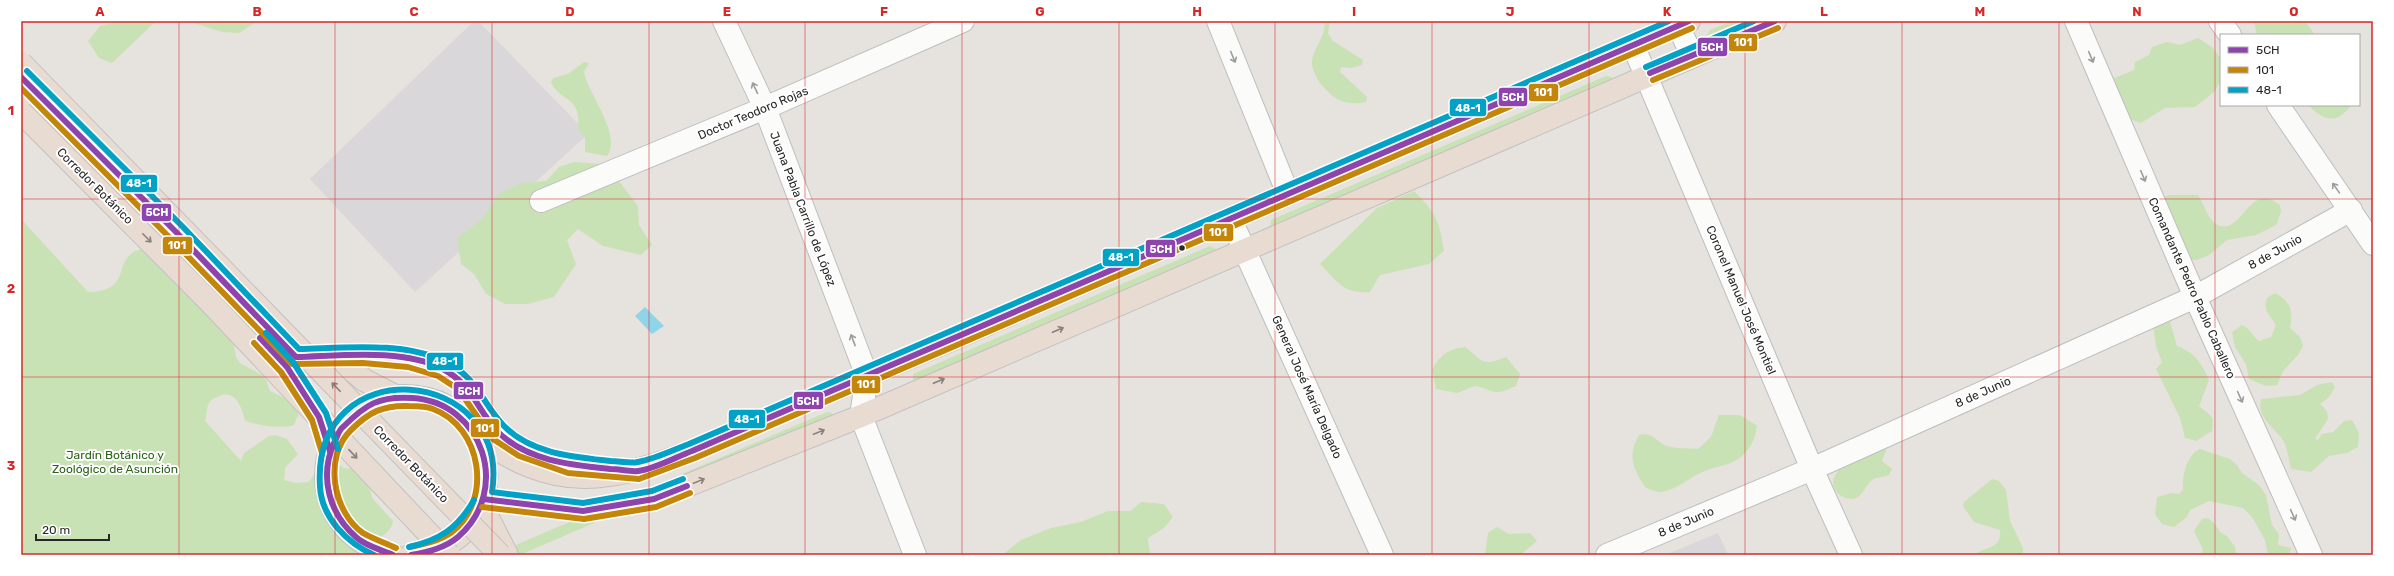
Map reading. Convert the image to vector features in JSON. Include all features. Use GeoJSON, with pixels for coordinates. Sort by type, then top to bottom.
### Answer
{"type":"FeatureCollection","features":[{"type":"Feature","properties":{"kind":"highway"},"geometry":{"type":"LineString","coordinates":[[482,502],[583,511],[654,499],[861,416],[1647,75],[1775,21]]}},
{"type":"Feature","properties":{"kind":"highway"},"geometry":{"type":"LineString","coordinates":[[393,555],[363,544],[340,521],[327,490],[325,473],[330,452],[344,424],[358,411],[376,401],[395,396],[416,396],[436,401],[453,411],[485,442],[509,457],[528,466],[565,476],[598,477],[638,470],[692,451],[1231,220],[1681,23]]}},
{"type":"Feature","properties":{"kind":"highway","name":"Corredor Botánico"},"geometry":{"type":"LineString","coordinates":[[21,63],[500,555]]}},
{"type":"Feature","properties":{"kind":"highway"},"geometry":{"type":"LineString","coordinates":[[21,77],[177,233],[296,357],[351,369],[364,380],[395,396]]}},
{"type":"Feature","properties":{"kind":"highway"},"geometry":{"type":"LineString","coordinates":[[21,93],[170,240],[287,366],[319,418],[330,452]]}},
{"type":"Feature","properties":{"kind":"highway","name":"Corredor Botánico"},"geometry":{"type":"LineString","coordinates":[[21,112],[209,301],[449,555]]}},
{"type":"Feature","properties":{"kind":"highway"},"geometry":{"type":"LineString","coordinates":[[296,357],[363,355],[410,359],[442,368],[464,384],[498,432],[522,449],[547,459],[570,465],[638,470]]}},
{"type":"Feature","properties":{"kind":"highway"},"geometry":{"type":"LineString","coordinates":[[410,555],[446,546],[465,530],[473,520],[482,502],[486,484],[486,468],[477,438],[468,425]]}},
{"type":"Feature","properties":{"kind":"highway"},"geometry":{"type":"LineString","coordinates":[[482,502],[507,555]]}},
{"type":"Feature","properties":{"kind":"street","name":"Juana Pabla Carrillo de López"},"geometry":{"type":"LineString","coordinates":[[724,21],[764,108],[867,376]]}},
{"type":"Feature","properties":{"kind":"street","name":"Doctor Teodoro Rojas"},"geometry":{"type":"LineString","coordinates":[[541,201],[764,108],[963,21]]}},
{"type":"Feature","properties":{"kind":"street"},"geometry":{"type":"LineString","coordinates":[[1218,21],[1288,194]]}},
{"type":"Feature","properties":{"kind":"street","name":"Comandante Pedro Pablo Caballero"},"geometry":{"type":"LineString","coordinates":[[2076,21],[2195,297],[2311,555]]}},
{"type":"Feature","properties":{"kind":"street"},"geometry":{"type":"LineString","coordinates":[[2220,21],[2229,34]]}},
{"type":"Feature","properties":{"kind":"street"},"geometry":{"type":"LineString","coordinates":[[1681,23],[1692,56]]}},
{"type":"Feature","properties":{"kind":"street","name":"Coronel Manuel José Montiel"},"geometry":{"type":"LineString","coordinates":[[1633,45],[1647,75],[1812,468],[1851,555]]}},
{"type":"Feature","properties":{"kind":"street"},"geometry":{"type":"LineString","coordinates":[[2279,106],[2373,244]]}},
{"type":"Feature","properties":{"kind":"street","name":"8 de Junio"},"geometry":{"type":"LineString","coordinates":[[1607,555],[1812,468],[2195,297],[2351,210]]}},
{"type":"Feature","properties":{"kind":"street","name":"General José María Delgado"},"geometry":{"type":"LineString","coordinates":[[1231,220],[1382,555]]}},
{"type":"Feature","properties":{"kind":"street"},"geometry":{"type":"LineString","coordinates":[[867,376],[861,416],[915,555]]}},
{"type":"Feature","properties":{"kind":"shaded area"},"geometry":{"type":"Polygon","coordinates":[[[474,21],[478,21],[588,134],[415,292],[310,179],[474,21]]]}},
{"type":"Feature","properties":{"kind":"shaded area"},"geometry":{"type":"Polygon","coordinates":[[[1718,533],[1728,555],[1665,555],[1718,533]]]}},
{"type":"Feature","properties":{"kind":"green space"},"geometry":{"type":"Polygon","coordinates":[[[156,21],[112,63],[99,58],[88,41],[100,26],[115,22],[156,21]]]}},
{"type":"Feature","properties":{"kind":"green space"},"geometry":{"type":"Polygon","coordinates":[[[188,21],[258,21],[239,33],[222,32],[188,21]]]}},
{"type":"Feature","properties":{"kind":"green space"},"geometry":{"type":"Polygon","coordinates":[[[1324,21],[1330,21],[1328,33],[1333,41],[1363,60],[1362,65],[1352,68],[1341,67],[1340,72],[1367,97],[1366,102],[1352,103],[1339,100],[1325,89],[1317,78],[1312,66],[1312,61],[1324,31],[1324,21]]]}},
{"type":"Feature","properties":{"kind":"green space"},"geometry":{"type":"Polygon","coordinates":[[[1732,21],[1760,21],[1709,38],[1707,35],[1710,30],[1732,21]]]}},
{"type":"Feature","properties":{"kind":"green space"},"geometry":{"type":"Polygon","coordinates":[[[2254,21],[2305,21],[2314,34],[2257,34],[2254,21]]]}},
{"type":"Feature","properties":{"kind":"green space"},"geometry":{"type":"Polygon","coordinates":[[[2198,38],[2213,48],[2220,58],[2220,82],[2215,91],[2195,107],[2165,108],[2141,123],[2121,116],[2112,79],[2134,70],[2135,62],[2149,55],[2152,47],[2167,42],[2180,45],[2198,38]]]}},
{"type":"Feature","properties":{"kind":"green space"},"geometry":{"type":"Polygon","coordinates":[[[584,62],[589,63],[584,72],[608,126],[611,138],[611,148],[607,156],[585,152],[585,137],[578,129],[577,111],[574,105],[560,94],[551,83],[553,78],[568,74],[584,62]]]}},
{"type":"Feature","properties":{"kind":"green space"},"geometry":{"type":"Polygon","coordinates":[[[1606,76],[1612,77],[1613,80],[1270,228],[1271,220],[1606,76]]]}},
{"type":"Feature","properties":{"kind":"green space"},"geometry":{"type":"Polygon","coordinates":[[[2309,106],[2350,106],[2336,118],[2325,117],[2314,111],[2309,106]]]}},
{"type":"Feature","properties":{"kind":"green space"},"geometry":{"type":"Polygon","coordinates":[[[574,162],[601,164],[618,180],[638,206],[639,225],[652,245],[641,255],[603,246],[578,229],[567,240],[576,264],[554,297],[528,304],[505,304],[486,294],[474,274],[461,264],[457,238],[482,219],[499,193],[522,183],[546,181],[559,167],[574,162]]]}},
{"type":"Feature","properties":{"kind":"green space"},"geometry":{"type":"Polygon","coordinates":[[[1414,191],[1432,211],[1438,224],[1444,251],[1429,264],[1380,275],[1370,292],[1353,291],[1342,286],[1320,264],[1377,208],[1414,191]]]}},
{"type":"Feature","properties":{"kind":"green space"},"geometry":{"type":"Polygon","coordinates":[[[2170,195],[2198,195],[2209,216],[2218,225],[2227,226],[2234,223],[2253,203],[2260,199],[2269,199],[2280,205],[2281,212],[2276,225],[2256,235],[2227,240],[2209,255],[2197,260],[2189,260],[2162,205],[2164,197],[2170,195]]]}},
{"type":"Feature","properties":{"kind":"green space","name":"Jardín Botánico y Zoológico de Asunción"},"geometry":{"type":"Polygon","coordinates":[[[21,219],[88,292],[103,290],[112,286],[121,273],[127,259],[132,253],[142,249],[217,324],[234,345],[236,357],[240,363],[262,375],[266,380],[270,391],[293,402],[299,413],[294,425],[290,426],[277,427],[255,424],[245,420],[240,406],[234,398],[230,395],[225,395],[211,400],[207,407],[205,421],[241,461],[244,453],[269,436],[275,435],[287,439],[298,454],[285,468],[284,480],[296,483],[309,482],[319,467],[334,461],[344,468],[356,469],[369,485],[372,498],[393,521],[391,528],[386,534],[373,543],[373,555],[21,555],[21,219]]]}},
{"type":"Feature","properties":{"kind":"green space"},"geometry":{"type":"Polygon","coordinates":[[[1210,246],[1216,249],[1215,253],[913,382],[913,374],[1210,246]]]}},
{"type":"Feature","properties":{"kind":"green space"},"geometry":{"type":"Polygon","coordinates":[[[2275,293],[2285,299],[2288,303],[2291,312],[2290,328],[2300,337],[2303,346],[2298,355],[2283,371],[2277,385],[2266,386],[2249,379],[2246,364],[2235,347],[2232,332],[2242,325],[2247,328],[2259,341],[2271,337],[2276,325],[2268,313],[2266,303],[2267,298],[2275,293]]]}},
{"type":"Feature","properties":{"kind":"green space"},"geometry":{"type":"Polygon","coordinates":[[[2168,315],[2177,346],[2197,359],[2209,380],[2199,406],[2211,416],[2213,421],[2212,431],[2196,441],[2185,438],[2180,418],[2156,369],[2162,362],[2156,347],[2153,323],[2168,315]]]}},
{"type":"Feature","properties":{"kind":"green space"},"geometry":{"type":"Polygon","coordinates":[[[1465,347],[1480,359],[1487,362],[1492,362],[1506,357],[1520,374],[1516,386],[1498,392],[1475,386],[1457,393],[1436,389],[1432,370],[1438,360],[1449,351],[1465,347]]]}},
{"type":"Feature","properties":{"kind":"green space"},"geometry":{"type":"Polygon","coordinates":[[[2332,382],[2335,387],[2329,397],[2320,404],[2327,411],[2328,419],[2315,439],[2318,440],[2322,434],[2333,432],[2344,421],[2352,420],[2359,433],[2358,447],[2347,453],[2329,456],[2311,472],[2291,469],[2285,444],[2262,413],[2260,406],[2261,399],[2300,395],[2317,385],[2332,382]]]}},
{"type":"Feature","properties":{"kind":"green space"},"geometry":{"type":"Polygon","coordinates":[[[827,412],[832,413],[833,417],[831,421],[522,554],[517,552],[516,546],[518,544],[827,412]]]}},
{"type":"Feature","properties":{"kind":"green space"},"geometry":{"type":"Polygon","coordinates":[[[1719,415],[1740,415],[1757,426],[1752,442],[1742,456],[1730,463],[1699,474],[1666,491],[1658,492],[1646,488],[1635,469],[1633,462],[1633,449],[1639,435],[1649,435],[1667,446],[1698,449],[1711,437],[1719,415]]]}},
{"type":"Feature","properties":{"kind":"green space"},"geometry":{"type":"Polygon","coordinates":[[[1882,444],[1886,451],[1882,461],[1892,469],[1889,475],[1876,478],[1871,481],[1856,498],[1852,499],[1843,497],[1839,494],[1833,483],[1835,476],[1841,469],[1848,462],[1882,444]]]}},
{"type":"Feature","properties":{"kind":"green space"},"geometry":{"type":"Polygon","coordinates":[[[2200,449],[2230,459],[2237,465],[2242,473],[2259,485],[2266,495],[2272,525],[2279,534],[2278,545],[2291,548],[2289,555],[2268,555],[2265,540],[2252,517],[2243,508],[2209,501],[2190,510],[2187,517],[2174,527],[2162,524],[2155,514],[2157,497],[2172,493],[2179,494],[2183,490],[2184,473],[2188,461],[2195,452],[2200,449]]]}},
{"type":"Feature","properties":{"kind":"green space"},"geometry":{"type":"Polygon","coordinates":[[[1992,479],[1999,481],[2006,490],[2010,521],[2023,548],[2023,555],[1975,555],[1992,547],[1998,541],[2000,530],[1974,522],[1963,506],[1964,502],[1992,479]]]}},
{"type":"Feature","properties":{"kind":"green space"},"geometry":{"type":"Polygon","coordinates":[[[1141,502],[1164,504],[1173,517],[1164,528],[1148,538],[1150,555],[1002,555],[1021,540],[1051,528],[1081,522],[1108,511],[1131,511],[1141,502]]]}},
{"type":"Feature","properties":{"kind":"green space"},"geometry":{"type":"Polygon","coordinates":[[[2208,518],[2215,524],[2220,532],[2227,536],[2235,547],[2236,555],[2201,555],[2203,550],[2194,531],[2202,519],[2208,518]]]}},
{"type":"Feature","properties":{"kind":"green space"},"geometry":{"type":"Polygon","coordinates":[[[1497,527],[1509,534],[1530,533],[1537,541],[1520,555],[1485,555],[1488,533],[1497,527]]]}},
{"type":"Feature","properties":{"kind":"water"},"geometry":{"type":"Polygon","coordinates":[[[645,307],[664,326],[652,334],[635,316],[645,307]]]}},
{"type":"Feature","properties":{"kind":"transit line","name":"48-1"},"geometry":{"type":"LineString","coordinates":[[27,71],[183,227],[299,349],[374,347],[393,348],[429,355],[446,362],[466,376],[473,383],[496,417],[504,426],[527,443],[568,456],[632,463],[651,459],[689,444],[1669,21]]}},
{"type":"Feature","properties":{"kind":"transit line","name":"5CH"},"geometry":{"type":"LineString","coordinates":[[21,77],[177,233],[296,357],[371,355],[409,358],[427,362],[443,369],[462,383],[474,398],[484,415],[498,432],[510,442],[522,449],[551,460],[566,463],[635,471],[651,468],[692,451],[1689,21]]}},
{"type":"Feature","properties":{"kind":"transit line","name":"48-1"},"geometry":{"type":"LineString","coordinates":[[1646,67],[1754,21]]}},
{"type":"Feature","properties":{"kind":"transit line","name":"5CH"},"geometry":{"type":"LineString","coordinates":[[1650,73],[1775,21]]}},
{"type":"Feature","properties":{"kind":"transit line","name":"101"},"geometry":{"type":"LineString","coordinates":[[21,88],[171,239],[292,364],[363,363],[408,367],[438,376],[458,389],[493,439],[519,456],[568,473],[639,479],[695,458],[1692,28]]}},
{"type":"Feature","properties":{"kind":"transit line","name":"101"},"geometry":{"type":"LineString","coordinates":[[1653,80],[1778,28]]}},
{"type":"Feature","properties":{"kind":"transit line","name":"48-1"},"geometry":{"type":"LineString","coordinates":[[266,333],[293,362],[326,413],[338,449]]}},
{"type":"Feature","properties":{"kind":"transit line","name":"5CH"},"geometry":{"type":"LineString","coordinates":[[260,338],[287,367],[319,417],[330,451]]}},
{"type":"Feature","properties":{"kind":"transit line","name":"101"},"geometry":{"type":"LineString","coordinates":[[254,343],[281,372],[312,420],[322,453]]}},
{"type":"Feature","properties":{"kind":"transit line","name":"48-1"},"geometry":{"type":"LineString","coordinates":[[374,555],[354,544],[338,528],[325,509],[320,487],[326,442],[346,411],[376,394],[410,390],[444,398],[472,418],[490,450],[492,492],[583,503],[652,491],[683,479]]}},
{"type":"Feature","properties":{"kind":"transit line","name":"5CH"},"geometry":{"type":"LineString","coordinates":[[393,555],[365,543],[357,538],[347,528],[339,518],[333,506],[327,482],[327,469],[330,456],[334,443],[341,429],[366,407],[391,398],[412,398],[437,403],[457,415],[472,431],[482,451],[486,473],[484,496],[474,518],[458,537],[448,544],[436,549],[411,555]]}},
{"type":"Feature","properties":{"kind":"transit line","name":"101"},"geometry":{"type":"LineString","coordinates":[[396,548],[363,533],[353,524],[345,512],[339,498],[335,484],[335,469],[337,455],[342,441],[351,430],[370,414],[384,408],[400,406],[428,407],[450,418],[462,431],[471,447],[476,465],[477,484],[473,502],[465,518],[452,532],[442,538],[410,547]]}},
{"type":"Feature","properties":{"kind":"transit line","name":"5CH"},"geometry":{"type":"LineString","coordinates":[[483,499],[583,511],[654,499],[687,486]]}},
{"type":"Feature","properties":{"kind":"transit line","name":"101"},"geometry":{"type":"LineString","coordinates":[[482,507],[584,519],[656,507],[690,493]]}},
{"type":"Feature","properties":{"kind":"transit line","name":"48-1"},"geometry":{"type":"LineString","coordinates":[[409,547],[430,541],[447,531],[455,525],[468,510],[474,500]]}}]}
